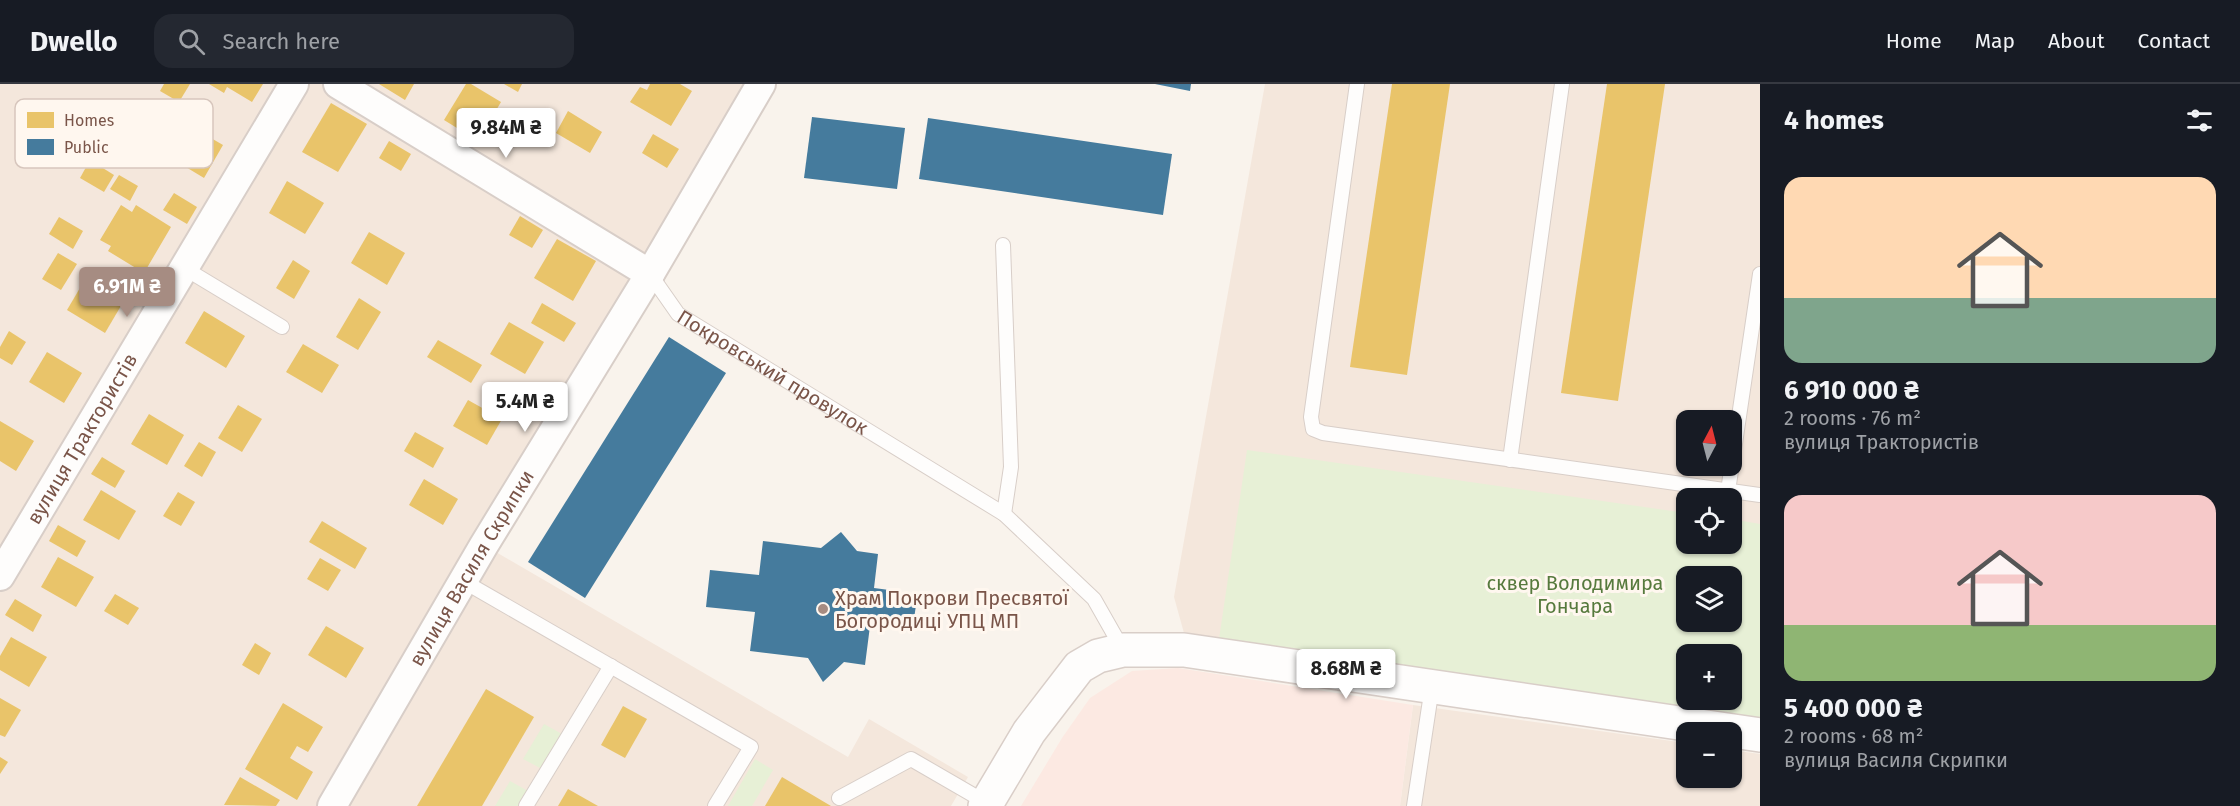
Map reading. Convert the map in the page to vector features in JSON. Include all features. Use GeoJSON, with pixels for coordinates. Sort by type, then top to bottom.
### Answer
{"type":"FeatureCollection","features":[{"type":"Feature","properties":{"kind":"street","name":"вулиця Трактористів"},"geometry":{"type":"LineString","coordinates":[[0,576],[294,84]]}},
{"type":"Feature","properties":{"kind":"street","name":"Покровський провулок"},"geometry":{"type":"LineString","coordinates":[[338,84],[650,274]]}},
{"type":"Feature","properties":{"kind":"street","name":"вулиця Василя Скрипки"},"geometry":{"type":"LineString","coordinates":[[332,806],[463,581],[650,274],[761,84]]}},
{"type":"Feature","properties":{"kind":"street"},"geometry":{"type":"LineString","coordinates":[[986,804],[1029,732],[1078,667],[1098,656],[1123,650],[1184,650],[1760,735]]}},
{"type":"Feature","properties":{"kind":"lane"},"geometry":{"type":"LineString","coordinates":[[1357,84],[1311,417],[1312,429],[1323,433],[1707,488]]}},
{"type":"Feature","properties":{"kind":"lane"},"geometry":{"type":"LineString","coordinates":[[1510,460],[1562,84]]}},
{"type":"Feature","properties":{"kind":"lane"},"geometry":{"type":"LineString","coordinates":[[1003,245],[1011,466],[1004,514]]}},
{"type":"Feature","properties":{"kind":"lane"},"geometry":{"type":"LineString","coordinates":[[184,268],[282,327]]}},
{"type":"Feature","properties":{"kind":"lane","name":"Покровський провулок"},"geometry":{"type":"LineString","coordinates":[[650,274],[678,314],[1004,514],[1094,600],[1123,650]]}},
{"type":"Feature","properties":{"kind":"lane"},"geometry":{"type":"LineString","coordinates":[[1728,488],[1760,274]]}},
{"type":"Feature","properties":{"kind":"lane"},"geometry":{"type":"LineString","coordinates":[[1742,493],[1760,495]]}},
{"type":"Feature","properties":{"kind":"lane"},"geometry":{"type":"LineString","coordinates":[[463,581],[751,747],[715,806]]}},
{"type":"Feature","properties":{"kind":"lane"},"geometry":{"type":"LineString","coordinates":[[526,806],[611,666]]}},
{"type":"Feature","properties":{"kind":"lane"},"geometry":{"type":"LineString","coordinates":[[1414,806],[1432,687]]}},
{"type":"Feature","properties":{"kind":"lane"},"geometry":{"type":"LineString","coordinates":[[839,798],[911,759],[986,804]]}},
{"type":"Feature","properties":{"kind":"shaded area"},"geometry":{"type":"Polygon","coordinates":[[[0,84],[761,84],[484,545],[848,757],[869,719],[968,777],[951,806],[0,806],[0,84]]]}},
{"type":"Feature","properties":{"kind":"shaded area"},"geometry":{"type":"Polygon","coordinates":[[[1265,84],[1760,84],[1760,721],[1688,710],[1742,710],[1742,644],[1676,644],[1676,708],[1184,633],[1174,597],[1265,84]]]}},
{"type":"Feature","properties":{"kind":"shaded area"},"geometry":{"type":"Polygon","coordinates":[[[1178,668],[1413,705],[1400,806],[1021,806],[1062,738],[1090,698],[1132,671],[1178,668]]]}},
{"type":"Feature","properties":{"kind":"shaded area"},"geometry":{"type":"Polygon","coordinates":[[[1413,705],[1676,742],[1676,788],[1742,788],[1742,752],[1760,754],[1760,806],[1400,806],[1413,705]]]}},
{"type":"Feature","properties":{"kind":"green space","name":"сквер Володимира Гончара"},"geometry":{"type":"Polygon","coordinates":[[[1247,450],[1676,512],[1676,554],[1742,554],[1742,521],[1760,524],[1760,721],[1687,710],[1742,710],[1742,644],[1676,644],[1676,708],[1219,639],[1247,450]]]}},
{"type":"Feature","properties":{"kind":"green space"},"geometry":{"type":"Polygon","coordinates":[[[544,724],[562,734],[542,769],[523,759],[544,724]]]}},
{"type":"Feature","properties":{"kind":"green space"},"geometry":{"type":"Polygon","coordinates":[[[755,759],[773,770],[752,806],[728,806],[755,759]]]}},
{"type":"Feature","properties":{"kind":"green space"},"geometry":{"type":"Polygon","coordinates":[[[510,781],[528,791],[519,806],[495,806],[510,781]]]}},
{"type":"Feature","properties":{"kind":"building: Homes"},"geometry":{"type":"Polygon","coordinates":[[[164,84],[190,84],[181,99],[174,99],[160,91],[164,84]]]}},
{"type":"Feature","properties":{"kind":"building: Homes"},"geometry":{"type":"Polygon","coordinates":[[[209,84],[263,84],[252,102],[227,87],[224,93],[209,84]]]}},
{"type":"Feature","properties":{"kind":"building: Homes"},"geometry":{"type":"Polygon","coordinates":[[[379,84],[414,84],[405,100],[379,84]]]}},
{"type":"Feature","properties":{"kind":"building: Homes"},"geometry":{"type":"Polygon","coordinates":[[[466,84],[471,84],[501,102],[478,141],[444,120],[466,84]]]}},
{"type":"Feature","properties":{"kind":"building: Homes"},"geometry":{"type":"Polygon","coordinates":[[[504,84],[522,84],[518,92],[504,84]]]}},
{"type":"Feature","properties":{"kind":"building: Homes"},"geometry":{"type":"Polygon","coordinates":[[[650,84],[680,84],[692,91],[671,126],[630,102],[640,87],[647,90],[650,84]]]}},
{"type":"Feature","properties":{"kind":"building: Homes"},"geometry":{"type":"Polygon","coordinates":[[[1392,84],[1450,84],[1407,375],[1350,367],[1392,84]]]}},
{"type":"Feature","properties":{"kind":"building: Homes"},"geometry":{"type":"Polygon","coordinates":[[[1607,84],[1665,84],[1618,401],[1561,393],[1607,84]]]}},
{"type":"Feature","properties":{"kind":"building: Homes"},"geometry":{"type":"Polygon","coordinates":[[[331,103],[367,124],[338,172],[302,152],[331,103]]]}},
{"type":"Feature","properties":{"kind":"building: Homes"},"geometry":{"type":"Polygon","coordinates":[[[568,111],[602,132],[590,153],[556,133],[568,111]]]}},
{"type":"Feature","properties":{"kind":"building: Homes"},"geometry":{"type":"Polygon","coordinates":[[[653,134],[679,149],[667,168],[642,153],[653,134]]]}},
{"type":"Feature","properties":{"kind":"building: Homes"},"geometry":{"type":"Polygon","coordinates":[[[213,139],[223,145],[213,162],[213,139]]]}},
{"type":"Feature","properties":{"kind":"building: Homes"},"geometry":{"type":"Polygon","coordinates":[[[389,141],[411,154],[401,171],[379,158],[389,141]]]}},
{"type":"Feature","properties":{"kind":"building: Homes"},"geometry":{"type":"Polygon","coordinates":[[[86,168],[103,168],[114,175],[104,192],[80,178],[86,168]]]}},
{"type":"Feature","properties":{"kind":"building: Homes"},"geometry":{"type":"Polygon","coordinates":[[[187,168],[210,168],[204,178],[187,168]]]}},
{"type":"Feature","properties":{"kind":"building: Homes"},"geometry":{"type":"Polygon","coordinates":[[[119,175],[138,186],[130,201],[110,189],[119,175]]]}},
{"type":"Feature","properties":{"kind":"building: Homes"},"geometry":{"type":"Polygon","coordinates":[[[287,181],[324,203],[305,234],[269,213],[287,181]]]}},
{"type":"Feature","properties":{"kind":"building: Homes"},"geometry":{"type":"Polygon","coordinates":[[[174,193],[197,207],[187,224],[163,210],[174,193]]]}},
{"type":"Feature","properties":{"kind":"building: Homes"},"geometry":{"type":"Polygon","coordinates":[[[121,205],[132,212],[136,205],[171,227],[144,273],[108,251],[111,246],[100,240],[121,205]]]}},
{"type":"Feature","properties":{"kind":"building: Homes"},"geometry":{"type":"Polygon","coordinates":[[[520,216],[543,230],[532,248],[509,235],[520,216]]]}},
{"type":"Feature","properties":{"kind":"building: Homes"},"geometry":{"type":"Polygon","coordinates":[[[59,217],[83,231],[73,249],[49,234],[59,217]]]}},
{"type":"Feature","properties":{"kind":"building: Homes"},"geometry":{"type":"Polygon","coordinates":[[[369,232],[405,253],[387,285],[351,263],[369,232]]]}},
{"type":"Feature","properties":{"kind":"building: Homes"},"geometry":{"type":"Polygon","coordinates":[[[557,239],[596,261],[573,301],[534,278],[557,239]]]}},
{"type":"Feature","properties":{"kind":"building: Homes"},"geometry":{"type":"Polygon","coordinates":[[[58,253],[77,264],[61,290],[42,279],[58,253]]]}},
{"type":"Feature","properties":{"kind":"building: Homes"},"geometry":{"type":"Polygon","coordinates":[[[293,260],[310,271],[294,299],[276,288],[293,260]]]}},
{"type":"Feature","properties":{"kind":"building: Homes"},"geometry":{"type":"Polygon","coordinates":[[[87,276],[125,299],[105,333],[67,310],[87,276]]]}},
{"type":"Feature","properties":{"kind":"building: Homes"},"geometry":{"type":"Polygon","coordinates":[[[359,298],[381,312],[358,350],[336,337],[359,298]]]}},
{"type":"Feature","properties":{"kind":"building: Homes"},"geometry":{"type":"Polygon","coordinates":[[[542,303],[576,323],[564,342],[531,323],[542,303]]]}},
{"type":"Feature","properties":{"kind":"building: Homes"},"geometry":{"type":"Polygon","coordinates":[[[204,311],[245,336],[226,368],[185,343],[204,311]]]}},
{"type":"Feature","properties":{"kind":"building: Homes"},"geometry":{"type":"Polygon","coordinates":[[[509,322],[544,342],[525,374],[490,354],[509,322]]]}},
{"type":"Feature","properties":{"kind":"building: Homes"},"geometry":{"type":"Polygon","coordinates":[[[9,331],[26,342],[12,365],[0,358],[0,347],[9,331]]]}},
{"type":"Feature","properties":{"kind":"building: Homes"},"geometry":{"type":"Polygon","coordinates":[[[438,340],[482,365],[471,383],[427,357],[438,340]]]}},
{"type":"Feature","properties":{"kind":"building: Homes"},"geometry":{"type":"Polygon","coordinates":[[[303,344],[339,365],[322,393],[286,372],[303,344]]]}},
{"type":"Feature","properties":{"kind":"building: Homes"},"geometry":{"type":"Polygon","coordinates":[[[47,352],[82,373],[64,403],[29,382],[47,352]]]}},
{"type":"Feature","properties":{"kind":"building: Homes"},"geometry":{"type":"Polygon","coordinates":[[[468,400],[502,419],[487,445],[453,426],[468,400]]]}},
{"type":"Feature","properties":{"kind":"building: Homes"},"geometry":{"type":"Polygon","coordinates":[[[238,405],[262,419],[242,452],[218,438],[238,405]]]}},
{"type":"Feature","properties":{"kind":"building: Homes"},"geometry":{"type":"Polygon","coordinates":[[[149,414],[184,435],[167,465],[131,444],[149,414]]]}},
{"type":"Feature","properties":{"kind":"building: Homes"},"geometry":{"type":"Polygon","coordinates":[[[0,421],[34,441],[16,471],[0,461],[0,421]]]}},
{"type":"Feature","properties":{"kind":"building: Homes"},"geometry":{"type":"Polygon","coordinates":[[[415,432],[444,448],[433,468],[404,451],[415,432]]]}},
{"type":"Feature","properties":{"kind":"building: Homes"},"geometry":{"type":"Polygon","coordinates":[[[199,442],[216,452],[202,477],[184,466],[199,442]]]}},
{"type":"Feature","properties":{"kind":"building: Homes"},"geometry":{"type":"Polygon","coordinates":[[[102,457],[125,471],[115,488],[91,474],[102,457]]]}},
{"type":"Feature","properties":{"kind":"building: Homes"},"geometry":{"type":"Polygon","coordinates":[[[424,479],[458,499],[443,525],[409,505],[424,479]]]}},
{"type":"Feature","properties":{"kind":"building: Homes"},"geometry":{"type":"Polygon","coordinates":[[[101,490],[136,511],[119,540],[83,520],[101,490]]]}},
{"type":"Feature","properties":{"kind":"building: Homes"},"geometry":{"type":"Polygon","coordinates":[[[178,492],[195,502],[181,526],[163,516],[178,492]]]}},
{"type":"Feature","properties":{"kind":"building: Homes"},"geometry":{"type":"Polygon","coordinates":[[[322,521],[367,548],[355,569],[309,542],[322,521]]]}},
{"type":"Feature","properties":{"kind":"building: Homes"},"geometry":{"type":"Polygon","coordinates":[[[58,525],[86,541],[77,557],[49,541],[58,525]]]}},
{"type":"Feature","properties":{"kind":"building: Homes"},"geometry":{"type":"Polygon","coordinates":[[[58,557],[94,577],[76,607],[41,587],[58,557]]]}},
{"type":"Feature","properties":{"kind":"building: Homes"},"geometry":{"type":"Polygon","coordinates":[[[320,558],[341,570],[328,591],[307,579],[320,558]]]}},
{"type":"Feature","properties":{"kind":"building: Homes"},"geometry":{"type":"Polygon","coordinates":[[[115,594],[139,608],[128,625],[104,611],[115,594]]]}},
{"type":"Feature","properties":{"kind":"building: Homes"},"geometry":{"type":"Polygon","coordinates":[[[15,599],[42,615],[33,632],[5,615],[15,599]]]}},
{"type":"Feature","properties":{"kind":"building: Homes"},"geometry":{"type":"Polygon","coordinates":[[[326,626],[364,648],[346,678],[308,655],[326,626]]]}},
{"type":"Feature","properties":{"kind":"building: Homes"},"geometry":{"type":"Polygon","coordinates":[[[11,637],[47,657],[29,687],[0,670],[0,656],[11,637]]]}},
{"type":"Feature","properties":{"kind":"building: Homes"},"geometry":{"type":"Polygon","coordinates":[[[255,643],[271,653],[259,675],[242,665],[255,643]]]}},
{"type":"Feature","properties":{"kind":"building: Homes"},"geometry":{"type":"Polygon","coordinates":[[[486,689],[534,717],[482,806],[417,806],[486,689]]]}},
{"type":"Feature","properties":{"kind":"building: Homes"},"geometry":{"type":"Polygon","coordinates":[[[0,698],[21,710],[5,737],[0,735],[0,698]]]}},
{"type":"Feature","properties":{"kind":"building: Homes"},"geometry":{"type":"Polygon","coordinates":[[[283,703],[323,727],[308,752],[297,746],[290,758],[313,772],[297,800],[245,769],[283,703]]]}},
{"type":"Feature","properties":{"kind":"building: Homes"},"geometry":{"type":"Polygon","coordinates":[[[623,706],[647,719],[625,758],[601,745],[623,706]]]}},
{"type":"Feature","properties":{"kind":"building: Homes"},"geometry":{"type":"Polygon","coordinates":[[[0,757],[8,762],[0,774],[0,757]]]}},
{"type":"Feature","properties":{"kind":"building: Homes"},"geometry":{"type":"Polygon","coordinates":[[[240,777],[280,800],[276,806],[224,805],[240,777]]]}},
{"type":"Feature","properties":{"kind":"building: Homes"},"geometry":{"type":"Polygon","coordinates":[[[782,777],[831,806],[765,806],[782,777]]]}},
{"type":"Feature","properties":{"kind":"building: Homes"},"geometry":{"type":"Polygon","coordinates":[[[568,789],[598,806],[558,806],[568,789]]]}},
{"type":"Feature","properties":{"kind":"building: Public"},"geometry":{"type":"Polygon","coordinates":[[[1155,84],[1191,84],[1190,91],[1155,84]]]}},
{"type":"Feature","properties":{"kind":"building: Public"},"geometry":{"type":"Polygon","coordinates":[[[812,117],[905,128],[897,189],[804,178],[812,117]]]}},
{"type":"Feature","properties":{"kind":"building: Public"},"geometry":{"type":"Polygon","coordinates":[[[928,118],[1172,154],[1163,215],[919,179],[928,118]]]}},
{"type":"Feature","properties":{"kind":"building: Public"},"geometry":{"type":"Polygon","coordinates":[[[669,337],[726,373],[585,598],[528,562],[669,337]]]}},
{"type":"Feature","properties":{"kind":"building: Public","name":"Храм Покрови Пресвятої Богородиці УПЦ МП"},"geometry":{"type":"Polygon","coordinates":[[[841,532],[857,551],[878,554],[874,588],[897,591],[916,605],[914,619],[893,628],[870,626],[865,665],[844,662],[823,682],[808,658],[750,651],[755,612],[706,607],[710,570],[759,575],[763,541],[821,548],[841,532]]]}},
{"type":"Feature","properties":{"kind":"place","name":"Храм Покрови Пресвятої Богородиці УПЦ МП"},"geometry":{"type":"Point","coordinates":[823,609]}}]}
